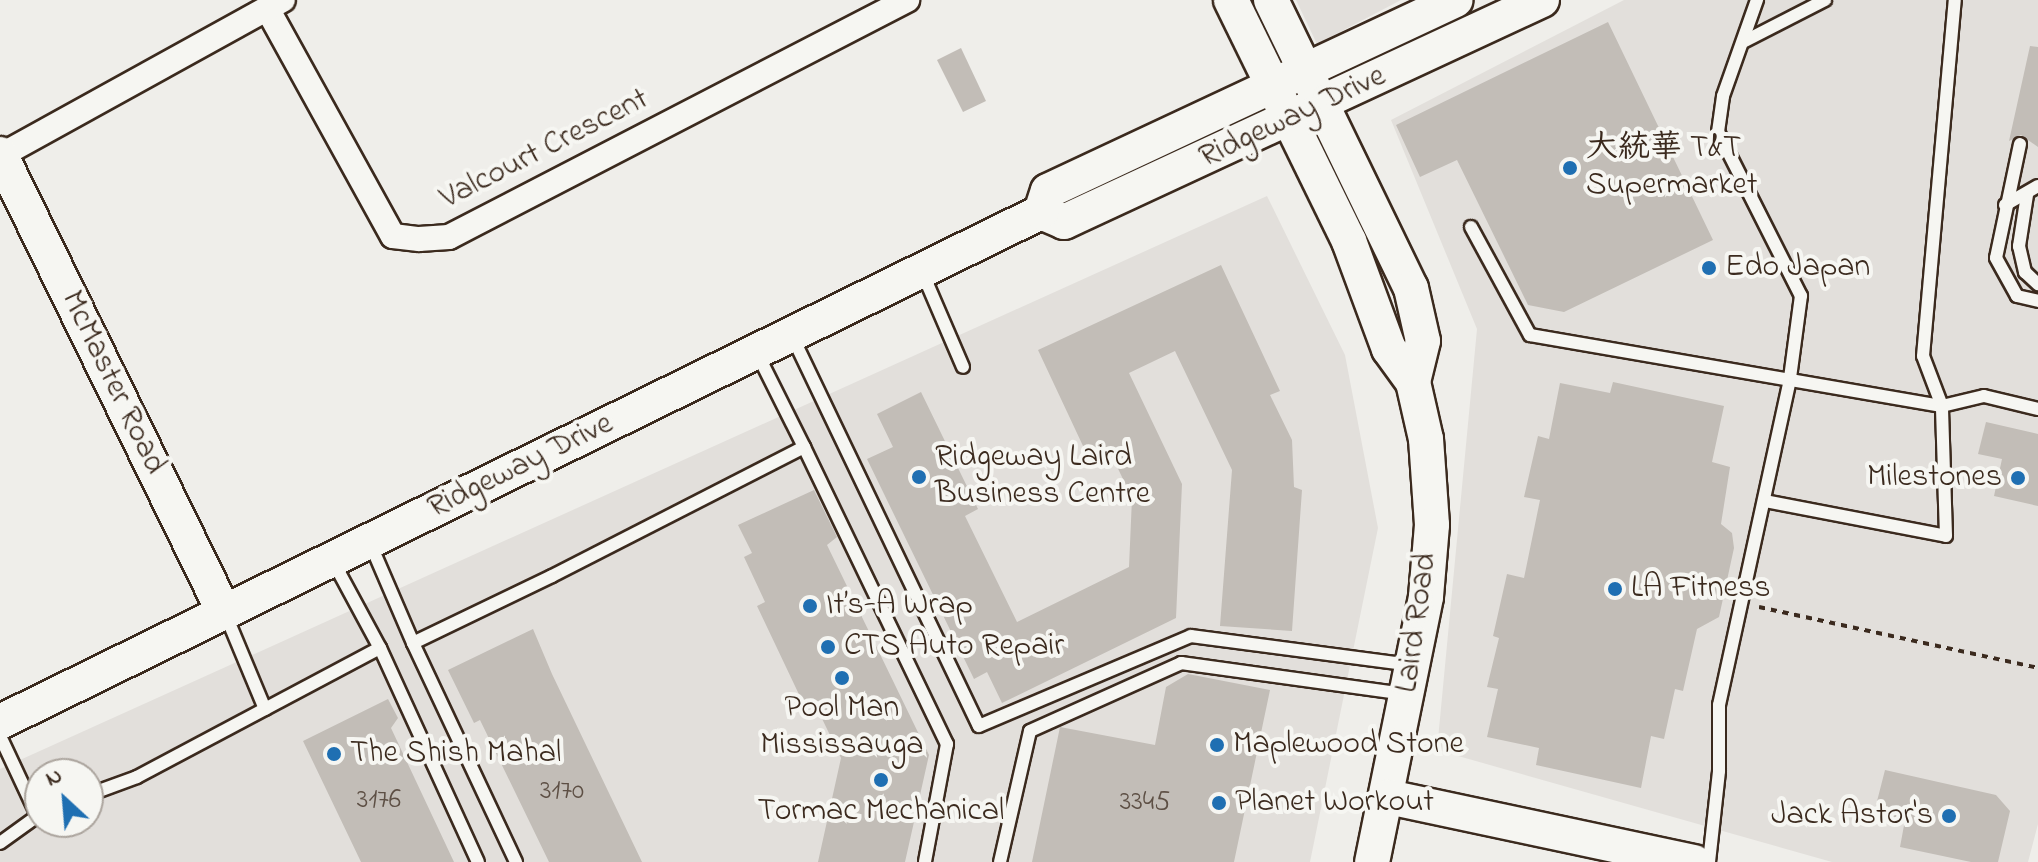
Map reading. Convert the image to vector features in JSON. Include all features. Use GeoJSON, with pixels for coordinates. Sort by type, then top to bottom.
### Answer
{"type":"FeatureCollection","features":[{"type":"Feature","properties":{"kind":"street","name":"Valcourt Crescent"},"geometry":{"type":"LineString","coordinates":[[275,5],[393,236],[419,239],[449,237],[907,0]]}},
{"type":"Feature","properties":{"kind":"street","name":"Laird Road"},"geometry":{"type":"LineString","coordinates":[[1231,0],[1349,241],[1389,349],[1413,382],[1426,439],[1432,525],[1411,680],[1372,862]]}},
{"type":"Feature","properties":{"kind":"street","name":"Laird Road"},"geometry":{"type":"LineString","coordinates":[[1271,0],[1411,288],[1423,341],[1413,382]]}},
{"type":"Feature","properties":{"kind":"street","name":"Ridgeway Drive"},"geometry":{"type":"LineString","coordinates":[[0,722],[1041,212],[1048,191],[1455,0]]}},
{"type":"Feature","properties":{"kind":"street","name":"Ridgeway Drive"},"geometry":{"type":"LineString","coordinates":[[1041,212],[1064,222],[1324,104],[1542,0]]}},
{"type":"Feature","properties":{"kind":"street"},"geometry":{"type":"LineString","coordinates":[[0,155],[275,5]]}},
{"type":"Feature","properties":{"kind":"street","name":"McMaster Road"},"geometry":{"type":"LineString","coordinates":[[0,155],[224,612]]}},
{"type":"Feature","properties":{"kind":"street"},"geometry":{"type":"LineString","coordinates":[[1388,797],[1694,862]]}},
{"type":"Feature","properties":{"kind":"lane"},"geometry":{"type":"LineString","coordinates":[[1709,862],[1719,771],[1719,705],[1790,378],[1801,296],[1718,132],[1723,96],[1757,0]]}},
{"type":"Feature","properties":{"kind":"lane"},"geometry":{"type":"LineString","coordinates":[[1745,41],[1825,0]]}},
{"type":"Feature","properties":{"kind":"lane"},"geometry":{"type":"LineString","coordinates":[[1765,501],[1946,536],[1942,406],[1923,356],[1955,0]]}},
{"type":"Feature","properties":{"kind":"lane"},"geometry":{"type":"LineString","coordinates":[[2020,144],[1996,258],[2017,296],[2038,301]]}},
{"type":"Feature","properties":{"kind":"lane"},"geometry":{"type":"LineString","coordinates":[[2005,205],[2038,186]]}},
{"type":"Feature","properties":{"kind":"lane"},"geometry":{"type":"LineString","coordinates":[[2027,195],[2019,246],[2025,272],[2038,284]]}},
{"type":"Feature","properties":{"kind":"lane"},"geometry":{"type":"LineString","coordinates":[[1471,227],[1530,335],[1942,406],[1984,396],[2038,409]]}},
{"type":"Feature","properties":{"kind":"lane"},"geometry":{"type":"LineString","coordinates":[[922,271],[963,367]]}},
{"type":"Feature","properties":{"kind":"lane"},"geometry":{"type":"LineString","coordinates":[[792,335],[979,726],[1191,636],[1411,680]]}},
{"type":"Feature","properties":{"kind":"lane"},"geometry":{"type":"LineString","coordinates":[[757,352],[947,744],[925,862]]}},
{"type":"Feature","properties":{"kind":"lane"},"geometry":{"type":"LineString","coordinates":[[413,643],[804,447]]}},
{"type":"Feature","properties":{"kind":"lane"},"geometry":{"type":"LineString","coordinates":[[369,542],[516,862]]}},
{"type":"Feature","properties":{"kind":"lane"},"geometry":{"type":"LineString","coordinates":[[332,560],[380,648],[478,862]]}},
{"type":"Feature","properties":{"kind":"lane"},"geometry":{"type":"LineString","coordinates":[[224,612],[265,709]]}},
{"type":"Feature","properties":{"kind":"lane"},"geometry":{"type":"LineString","coordinates":[[104,789],[137,777],[380,648]]}},
{"type":"Feature","properties":{"kind":"lane"},"geometry":{"type":"LineString","coordinates":[[1000,862],[1030,731],[1181,663],[1411,680]]}},
{"type":"Feature","properties":{"kind":"lane"},"geometry":{"type":"LineString","coordinates":[[0,736],[24,784]]}},
{"type":"Feature","properties":{"kind":"lane"},"geometry":{"type":"LineString","coordinates":[[0,843],[24,825]]}},
{"type":"Feature","properties":{"kind":"path"},"geometry":{"type":"LineString","coordinates":[[1743,603],[2038,668]]}},
{"type":"Feature","properties":{"kind":"shaded area"},"geometry":{"type":"Polygon","coordinates":[[[1296,0],[1401,0],[1317,44],[1296,0]]]}},
{"type":"Feature","properties":{"kind":"shaded area"},"geometry":{"type":"Polygon","coordinates":[[[1624,0],[2038,0],[2038,824],[2028,862],[1832,862],[1437,750],[1477,329],[1391,120],[1624,0]]]}},
{"type":"Feature","properties":{"kind":"shaded area"},"geometry":{"type":"Polygon","coordinates":[[[1267,196],[1345,355],[1378,528],[1310,862],[0,862],[0,769],[24,758],[24,838],[104,838],[104,758],[24,758],[1267,196]]]}},
{"type":"Feature","properties":{"kind":"building","name":"大統華 T&T Supermarket"},"geometry":{"type":"Polygon","coordinates":[[[1608,22],[1713,240],[1564,312],[1528,305],[1457,160],[1420,177],[1396,125],[1608,22]]]}},
{"type":"Feature","properties":{"kind":"building"},"geometry":{"type":"Polygon","coordinates":[[[2030,46],[2038,47],[2038,147],[2021,135],[2009,141],[2030,46]]]}},
{"type":"Feature","properties":{"kind":"building"},"geometry":{"type":"Polygon","coordinates":[[[961,48],[986,101],[963,112],[937,60],[961,48]]]}},
{"type":"Feature","properties":{"kind":"building","name":"Ridgeway Laird Business Centre"},"geometry":{"type":"Polygon","coordinates":[[[1221,265],[1280,391],[1270,395],[1292,440],[1294,487],[1302,490],[1292,631],[1220,626],[1232,470],[1175,351],[1129,373],[1182,484],[1176,618],[1002,703],[987,672],[974,679],[867,459],[893,447],[877,414],[921,392],[978,509],[965,516],[1017,622],[1129,567],[1132,498],[1111,454],[1091,463],[1038,350],[1221,265]]]}},
{"type":"Feature","properties":{"kind":"building","name":"LA Fitness"},"geometry":{"type":"Polygon","coordinates":[[[1613,382],[1724,406],[1712,462],[1730,467],[1721,524],[1732,533],[1734,548],[1719,617],[1697,629],[1683,691],[1675,689],[1664,739],[1651,736],[1641,788],[1536,765],[1539,748],[1487,737],[1498,689],[1487,687],[1499,638],[1493,636],[1507,574],[1524,578],[1540,500],[1524,497],[1538,436],[1549,439],[1560,383],[1610,393],[1613,382]]]}},
{"type":"Feature","properties":{"kind":"building","name":"Milestones"},"geometry":{"type":"Polygon","coordinates":[[[1986,422],[2038,434],[2038,506],[1994,496],[2002,459],[1978,454],[1986,422]]]}},
{"type":"Feature","properties":{"kind":"building"},"geometry":{"type":"Polygon","coordinates":[[[814,490],[837,537],[827,545],[929,755],[905,862],[818,862],[841,758],[813,700],[804,705],[757,606],[765,602],[744,557],[752,553],[738,525],[814,490]]]}},
{"type":"Feature","properties":{"kind":"building"},"geometry":{"type":"Polygon","coordinates":[[[533,629],[642,862],[549,862],[480,720],[474,723],[448,670],[533,629]]]}},
{"type":"Feature","properties":{"kind":"building"},"geometry":{"type":"Polygon","coordinates":[[[1188,674],[1270,690],[1234,862],[1032,862],[1060,727],[1155,745],[1166,687],[1188,674]]]}},
{"type":"Feature","properties":{"kind":"building"},"geometry":{"type":"Polygon","coordinates":[[[388,699],[398,718],[391,728],[454,862],[361,862],[303,741],[388,699]]]}},
{"type":"Feature","properties":{"kind":"building","name":"Jack Astor's"},"geometry":{"type":"Polygon","coordinates":[[[1885,770],[1996,795],[2010,811],[1998,862],[1971,862],[1900,847],[1905,820],[1874,813],[1885,770]]]}},
{"type":"Feature","properties":{"kind":"place","name":"大統華 T&T Supermarket"},"geometry":{"type":"Point","coordinates":[1570,168]}},
{"type":"Feature","properties":{"kind":"place","name":"Edo Japan"},"geometry":{"type":"Point","coordinates":[1709,268]}},
{"type":"Feature","properties":{"kind":"place","name":"Ridgeway Laird Business Centre"},"geometry":{"type":"Point","coordinates":[919,477]}},
{"type":"Feature","properties":{"kind":"place","name":"Milestones"},"geometry":{"type":"Point","coordinates":[2018,478]}},
{"type":"Feature","properties":{"kind":"place","name":"LA Fitness"},"geometry":{"type":"Point","coordinates":[1615,589]}},
{"type":"Feature","properties":{"kind":"place","name":"It’s-A Wrap"},"geometry":{"type":"Point","coordinates":[810,606]}},
{"type":"Feature","properties":{"kind":"place","name":"CTS Auto Repair"},"geometry":{"type":"Point","coordinates":[828,647]}},
{"type":"Feature","properties":{"kind":"place","name":"Pool Man Mississauga"},"geometry":{"type":"Point","coordinates":[842,678]}},
{"type":"Feature","properties":{"kind":"place","name":"Maplewood Stone"},"geometry":{"type":"Point","coordinates":[1217,745]}},
{"type":"Feature","properties":{"kind":"place","name":"The Shish Mahal"},"geometry":{"type":"Point","coordinates":[334,754]}},
{"type":"Feature","properties":{"kind":"place","name":"Tormac Mechanical"},"geometry":{"type":"Point","coordinates":[881,780]}},
{"type":"Feature","properties":{"kind":"place","name":"Planet Workout"},"geometry":{"type":"Point","coordinates":[1219,803]}},
{"type":"Feature","properties":{"kind":"place","name":"Jack Astor's"},"geometry":{"type":"Point","coordinates":[1949,816]}}]}
